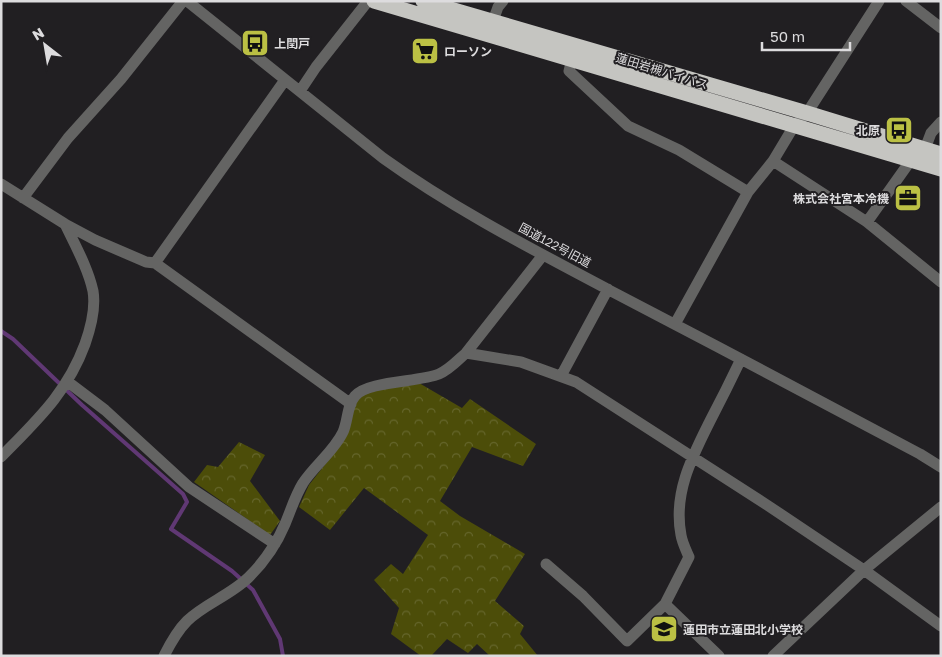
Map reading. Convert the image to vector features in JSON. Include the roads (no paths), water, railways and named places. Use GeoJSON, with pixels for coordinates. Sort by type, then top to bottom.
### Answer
{"type":"FeatureCollection","features":[{"type":"Feature","properties":{"kind":"highway","name":"蓮田岩槻バイパス"},"geometry":{"type":"LineString","coordinates":[[374,1],[941,169]]}},
{"type":"Feature","properties":{"kind":"highway","name":"蓮田岩槻バイパス"},"geometry":{"type":"LineString","coordinates":[[423,1],[496,8],[807,113],[941,154]]}},
{"type":"Feature","properties":{"kind":"street","name":"国道122号旧道"},"geometry":{"type":"LineString","coordinates":[[185,1],[411,179],[543,255],[920,454],[941,467]]}},
{"type":"Feature","properties":{"kind":"street"},"geometry":{"type":"LineString","coordinates":[[23,198],[68,138],[121,79],[185,1]]}},
{"type":"Feature","properties":{"kind":"street"},"geometry":{"type":"LineString","coordinates":[[300,91],[316,67],[368,1]]}},
{"type":"Feature","properties":{"kind":"street"},"geometry":{"type":"LineString","coordinates":[[675,324],[748,192],[773,161],[794,126],[807,113],[879,1]]}},
{"type":"Feature","properties":{"kind":"street"},"geometry":{"type":"LineString","coordinates":[[906,1],[941,28]]}},
{"type":"Feature","properties":{"kind":"street"},"geometry":{"type":"LineString","coordinates":[[572,59],[569,72],[628,126],[679,150],[748,192]]}},
{"type":"Feature","properties":{"kind":"street"},"geometry":{"type":"LineString","coordinates":[[155,263],[285,80]]}},
{"type":"Feature","properties":{"kind":"street"},"geometry":{"type":"LineString","coordinates":[[925,149],[931,133],[941,122]]}},
{"type":"Feature","properties":{"kind":"street"},"geometry":{"type":"LineString","coordinates":[[867,222],[911,160]]}},
{"type":"Feature","properties":{"kind":"street"},"geometry":{"type":"LineString","coordinates":[[773,161],[867,222],[941,282]]}},
{"type":"Feature","properties":{"kind":"street"},"geometry":{"type":"LineString","coordinates":[[1,184],[94,240],[146,262],[155,263],[351,404]]}},
{"type":"Feature","properties":{"kind":"street"},"geometry":{"type":"LineString","coordinates":[[1,457],[52,404],[68,382],[83,350],[94,314],[93,292],[90,280],[65,224]]}},
{"type":"Feature","properties":{"kind":"street"},"geometry":{"type":"LineString","coordinates":[[164,656],[178,631],[188,620],[238,587],[256,569],[275,544],[285,525],[292,504],[304,482],[343,431],[354,396],[362,390],[438,374],[453,365],[466,353],[543,255]]}},
{"type":"Feature","properties":{"kind":"street"},"geometry":{"type":"LineString","coordinates":[[561,376],[608,289]]}},
{"type":"Feature","properties":{"kind":"street"},"geometry":{"type":"LineString","coordinates":[[466,353],[521,362],[576,382],[864,570],[941,626]]}},
{"type":"Feature","properties":{"kind":"street"},"geometry":{"type":"LineString","coordinates":[[546,564],[582,596],[627,641],[664,604],[689,557],[681,536],[679,517],[685,477],[692,458],[741,359]]}},
{"type":"Feature","properties":{"kind":"street"},"geometry":{"type":"LineString","coordinates":[[68,382],[105,410],[189,487],[275,544]]}},
{"type":"Feature","properties":{"kind":"street"},"geometry":{"type":"LineString","coordinates":[[773,656],[864,570],[941,507]]}},
{"type":"Feature","properties":{"kind":"street"},"geometry":{"type":"LineString","coordinates":[[664,604],[719,656]]}},
{"type":"Feature","properties":{"kind":"waterway"},"geometry":{"type":"LineString","coordinates":[[1,331],[13,339],[82,405],[183,494],[187,502],[171,529],[232,571],[253,590],[280,639],[283,656]]}},
{"type":"Feature","properties":{"kind":"place","name":"上閏戸"},"geometry":{"type":"Point","coordinates":[255,43]}},
{"type":"Feature","properties":{"kind":"place","name":"ローソン"},"geometry":{"type":"Point","coordinates":[425,51]}},
{"type":"Feature","properties":{"kind":"place","name":"北原"},"geometry":{"type":"Point","coordinates":[899,130]}},
{"type":"Feature","properties":{"kind":"place","name":"株式会社宮本冷機"},"geometry":{"type":"Point","coordinates":[908,198]}},
{"type":"Feature","properties":{"kind":"place","name":"蓮田市立蓮田北小学校"},"geometry":{"type":"Point","coordinates":[664,629]}}]}
